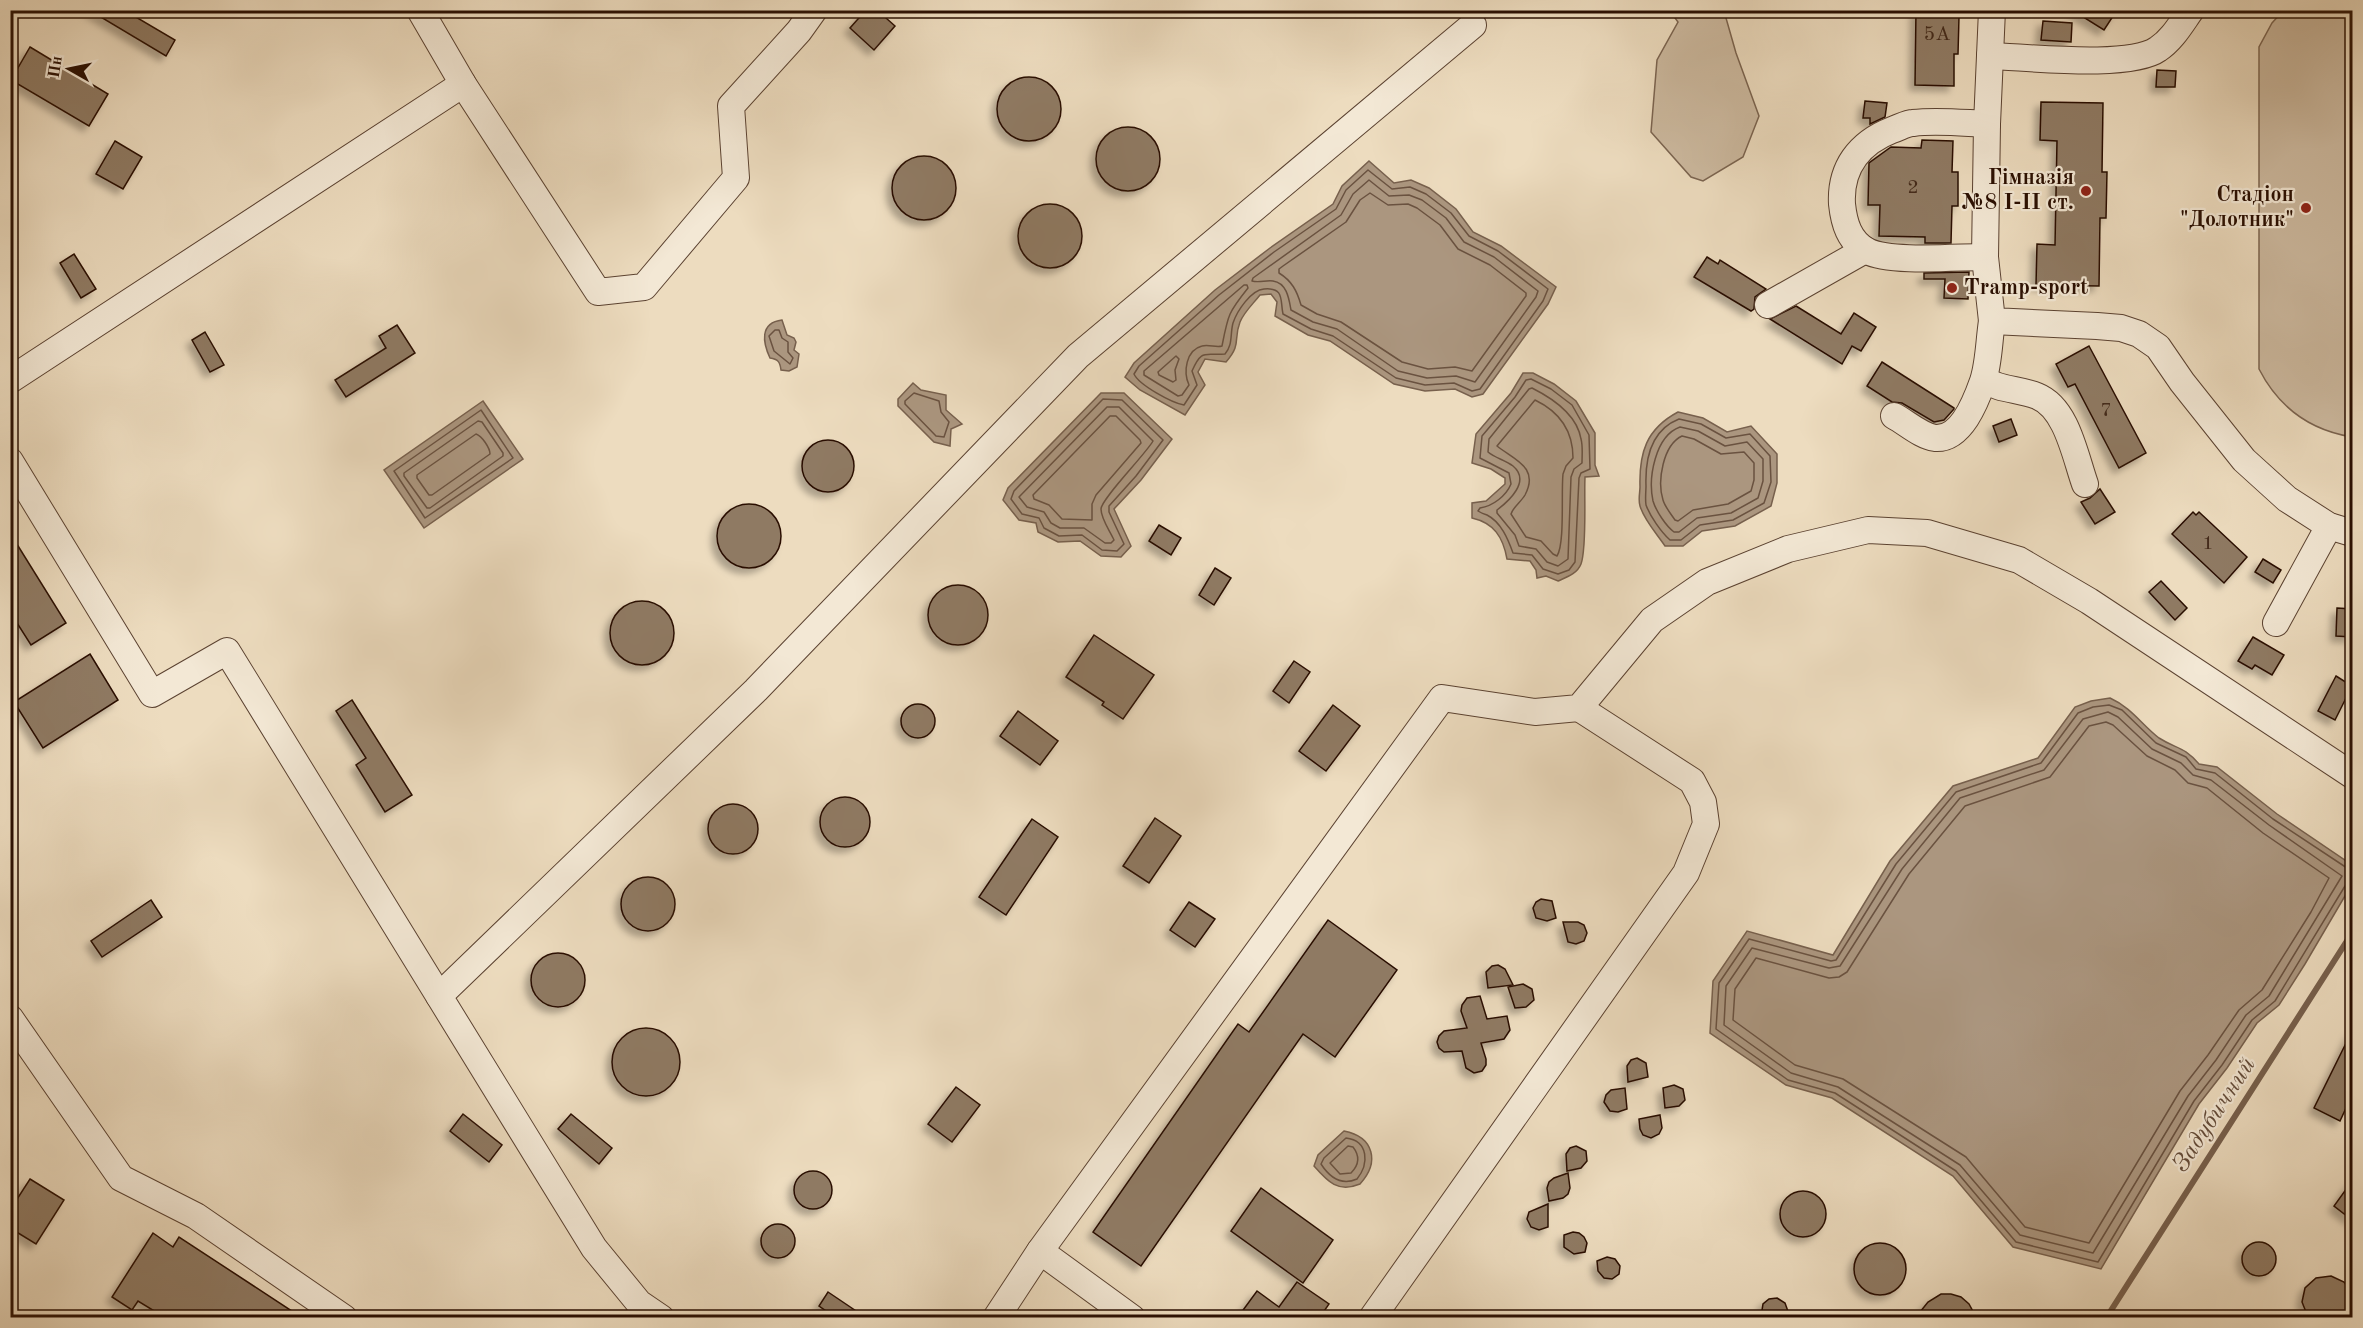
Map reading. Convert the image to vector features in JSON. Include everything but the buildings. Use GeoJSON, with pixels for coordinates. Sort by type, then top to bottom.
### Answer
{"type":"FeatureCollection","features":[{"type":"Feature","properties":{"kind":"street"},"geometry":{"type":"LineString","coordinates":[[420,10],[463,84],[598,292],[644,287],[736,178],[731,106],[799,31],[814,10]]}},
{"type":"Feature","properties":{"kind":"street"},"geometry":{"type":"LineString","coordinates":[[1894,416],[1927,436],[1938,438],[1950,435],[1961,426],[1984,380],[1992,321],[1985,257],[1992,10]]}},
{"type":"Feature","properties":{"kind":"street"},"geometry":{"type":"LineString","coordinates":[[1990,56],[2111,60],[2145,56],[2158,49],[2172,36],[2191,10]]}},
{"type":"Feature","properties":{"kind":"street"},"geometry":{"type":"LineString","coordinates":[[439,996],[756,690],[1078,356],[1473,25]]}},
{"type":"Feature","properties":{"kind":"street"},"geometry":{"type":"LineString","coordinates":[[10,380],[463,84]]}},
{"type":"Feature","properties":{"kind":"street"},"geometry":{"type":"LineString","coordinates":[[1985,257],[1896,257],[1865,250],[1852,238],[1844,222],[1842,195],[1853,158],[1862,147],[1886,133],[1911,123],[1987,124]]}},
{"type":"Feature","properties":{"kind":"street"},"geometry":{"type":"LineString","coordinates":[[1768,305],[1865,250]]}},
{"type":"Feature","properties":{"kind":"street"},"geometry":{"type":"LineString","coordinates":[[1992,321],[2121,328],[2139,334],[2158,347],[2182,382],[2244,460],[2287,499],[2341,530],[2276,623]]}},
{"type":"Feature","properties":{"kind":"street"},"geometry":{"type":"LineString","coordinates":[[1984,380],[1995,387],[2037,396],[2052,404],[2061,416],[2085,484]]}},
{"type":"Feature","properties":{"kind":"street"},"geometry":{"type":"LineString","coordinates":[[10,461],[152,694],[227,651],[594,1248],[639,1303],[661,1317]]}},
{"type":"Feature","properties":{"kind":"street"},"geometry":{"type":"LineString","coordinates":[[1579,708],[1652,620],[1707,582],[1788,549],[1868,530],[1927,533],[2019,560],[2089,601],[2352,775]]}},
{"type":"Feature","properties":{"kind":"street"},"geometry":{"type":"LineString","coordinates":[[996,1317],[1040,1251],[1442,698],[1535,712],[1579,708],[1692,781],[1703,802],[1706,824],[1686,873],[1372,1317]]}},
{"type":"Feature","properties":{"kind":"street"},"geometry":{"type":"LineString","coordinates":[[10,1018],[121,1178],[196,1216],[344,1317]]}},
{"type":"Feature","properties":{"kind":"street"},"geometry":{"type":"LineString","coordinates":[[10,1046],[40,1059]]}},
{"type":"Feature","properties":{"kind":"street"},"geometry":{"type":"LineString","coordinates":[[1040,1251],[1132,1317]]}},
{"type":"Feature","properties":{"kind":"shaded area"},"geometry":{"type":"Polygon","coordinates":[[[1670,11],[1724,11],[1736,53],[1759,116],[1743,157],[1703,181],[1691,177],[1651,132],[1657,60],[1678,22],[1670,11]]]}},
{"type":"Feature","properties":{"kind":"shaded area","name":"Стадіон \"Долотник\""},"geometry":{"type":"Polygon","coordinates":[[[2283,11],[2352,11],[2352,437],[2322,429],[2297,415],[2276,395],[2259,369],[2259,47],[2272,23],[2283,11]]]}},
{"type":"Feature","properties":{"kind":"water"},"geometry":{"type":"Polygon","coordinates":[[[1369,161],[1394,183],[1411,180],[1429,188],[1456,209],[1473,232],[1501,246],[1556,287],[1548,304],[1483,394],[1472,397],[1455,389],[1425,391],[1394,384],[1330,341],[1308,335],[1275,316],[1277,302],[1271,294],[1260,295],[1244,315],[1238,328],[1234,351],[1226,362],[1205,359],[1198,372],[1205,385],[1185,415],[1140,390],[1125,377],[1134,363],[1215,290],[1333,204],[1342,186],[1369,161]]]}},
{"type":"Feature","properties":{"kind":"water"},"geometry":{"type":"Polygon","coordinates":[[[782,320],[787,335],[794,338],[796,342],[794,350],[799,354],[797,367],[789,371],[781,370],[778,361],[770,358],[765,340],[766,329],[769,325],[782,320]]]}},
{"type":"Feature","properties":{"kind":"water"},"geometry":{"type":"Polygon","coordinates":[[[1523,373],[1533,373],[1554,384],[1576,401],[1595,433],[1595,465],[1599,476],[1585,477],[1585,535],[1581,564],[1574,573],[1558,581],[1546,576],[1537,578],[1536,570],[1530,561],[1507,559],[1503,544],[1492,527],[1472,518],[1472,503],[1486,501],[1505,484],[1505,478],[1491,469],[1472,463],[1476,434],[1511,393],[1523,373]]]}},
{"type":"Feature","properties":{"kind":"water"},"geometry":{"type":"Polygon","coordinates":[[[913,383],[921,390],[946,395],[946,410],[962,424],[951,429],[950,446],[934,442],[898,406],[898,399],[913,383]]]}},
{"type":"Feature","properties":{"kind":"water"},"geometry":{"type":"Polygon","coordinates":[[[1101,393],[1124,393],[1172,439],[1141,480],[1114,509],[1131,546],[1121,557],[1101,556],[1080,541],[1058,542],[1038,532],[1036,523],[1019,520],[1003,500],[1008,488],[1101,393]]]}},
{"type":"Feature","properties":{"kind":"water"},"geometry":{"type":"Polygon","coordinates":[[[483,401],[523,459],[424,528],[384,470],[483,401]]]}},
{"type":"Feature","properties":{"kind":"water"},"geometry":{"type":"Polygon","coordinates":[[[1678,412],[1703,418],[1727,432],[1751,426],[1777,454],[1777,483],[1771,506],[1735,526],[1702,531],[1683,546],[1665,546],[1640,506],[1641,463],[1652,434],[1658,426],[1678,412]]]}},
{"type":"Feature","properties":{"kind":"water"},"geometry":{"type":"Polygon","coordinates":[[[2110,698],[2130,711],[2159,738],[2184,751],[2199,764],[2217,767],[2277,814],[2352,865],[2352,884],[2279,1005],[2257,1023],[2227,1068],[2199,1104],[2101,1269],[2013,1247],[1953,1176],[1832,1098],[1786,1085],[1710,1033],[1713,981],[1747,931],[1833,955],[1890,861],[1953,786],[2038,758],[2075,707],[2091,701],[2110,698]]]}},
{"type":"Feature","properties":{"kind":"water"},"geometry":{"type":"Polygon","coordinates":[[[1344,1131],[1354,1134],[1368,1145],[1372,1159],[1366,1176],[1360,1184],[1346,1187],[1329,1181],[1314,1166],[1318,1155],[1344,1131]]]}},
{"type":"Feature","properties":{"kind":"waterway","name":"Задубичний"},"geometry":{"type":"LineString","coordinates":[[2111,1318],[2110,1312],[2352,933]]}},
{"type":"Feature","properties":{"kind":"place","name":"Гімназія №8 I-II ст."},"geometry":{"type":"Point","coordinates":[2086,191]}},
{"type":"Feature","properties":{"kind":"place","name":"Стадіон \"Долотник\""},"geometry":{"type":"Point","coordinates":[2306,208]}},
{"type":"Feature","properties":{"kind":"place","name":"Tramp-sport"},"geometry":{"type":"Point","coordinates":[1952,288]}}]}
